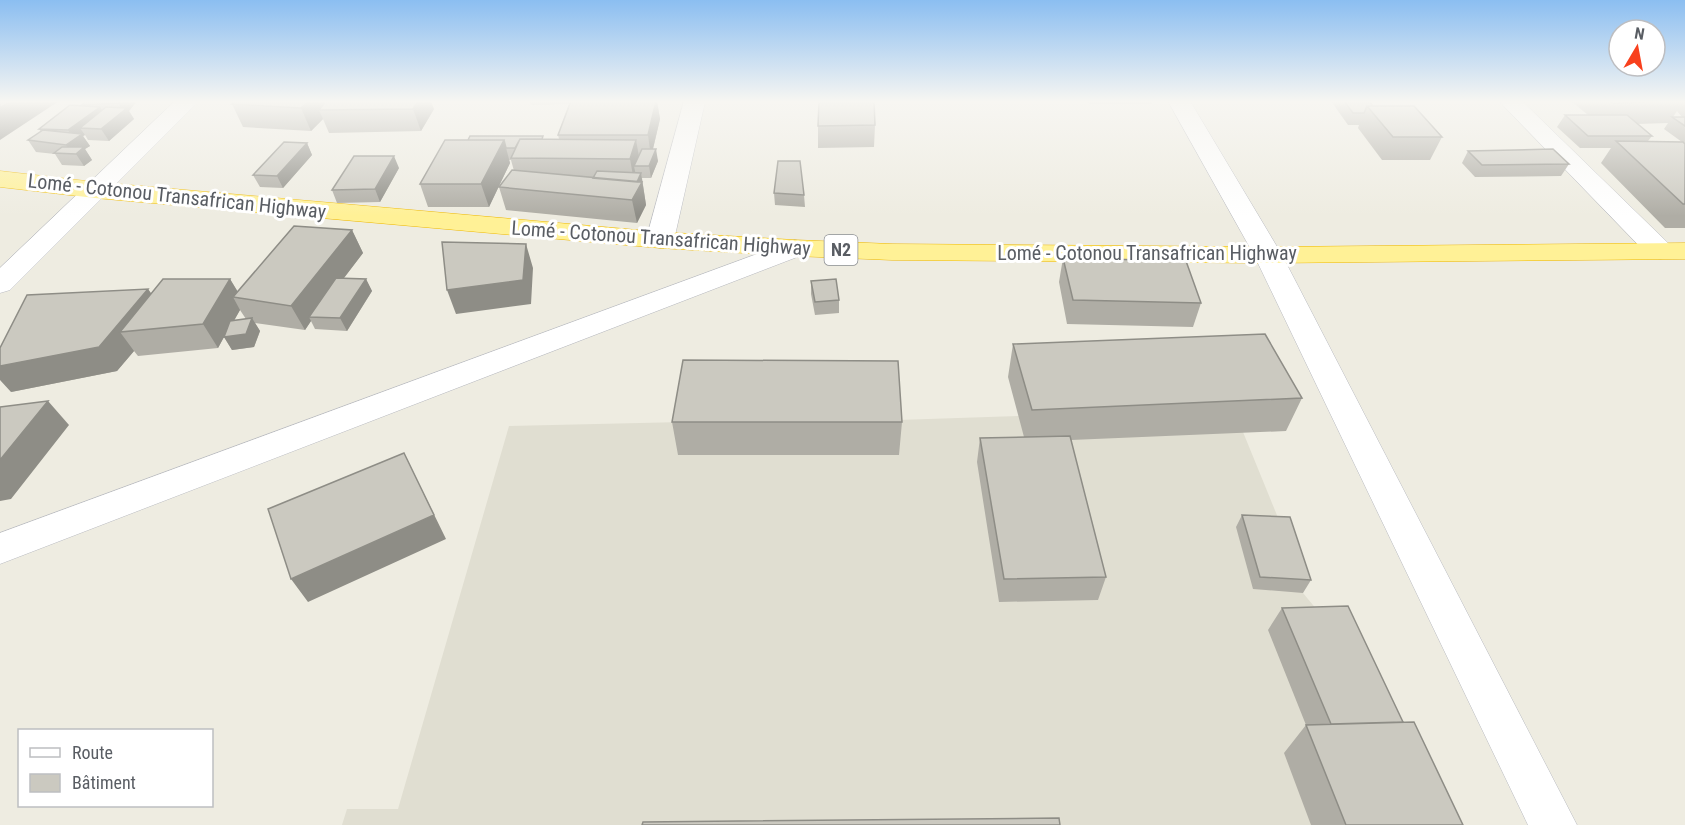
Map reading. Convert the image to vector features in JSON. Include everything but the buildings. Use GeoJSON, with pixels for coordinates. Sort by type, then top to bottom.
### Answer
{"type":"FeatureCollection","features":[{"type":"Feature","properties":{"kind":"highway","name":"Lomé - Cotonou Transafrican Highway"},"geometry":{"type":"LineString","coordinates":[[0,179],[94,190],[660,240],[795,248],[891,252],[1268,255],[1672,251]]}},
{"type":"Feature","properties":{"kind":"street"},"geometry":{"type":"LineString","coordinates":[[0,284],[147,140]]}},
{"type":"Feature","properties":{"kind":"street"},"geometry":{"type":"LineString","coordinates":[[660,240],[685,140]]}},
{"type":"Feature","properties":{"kind":"street"},"geometry":{"type":"LineString","coordinates":[[1201,140],[1268,255],[1553,825]]}},
{"type":"Feature","properties":{"kind":"street"},"geometry":{"type":"LineString","coordinates":[[1552,140],[1672,251]]}},
{"type":"Feature","properties":{"kind":"street"},"geometry":{"type":"LineString","coordinates":[[0,549],[795,248]]}},
{"type":"Feature","properties":{"kind":"shaded area"},"geometry":{"type":"Polygon","coordinates":[[[1019,416],[1243,432],[1283,530],[1303,593],[1332,628],[1420,825],[342,825],[347,809],[398,809],[509,426],[683,422],[679,455],[899,455],[898,420],[1019,416]]]}}]}
